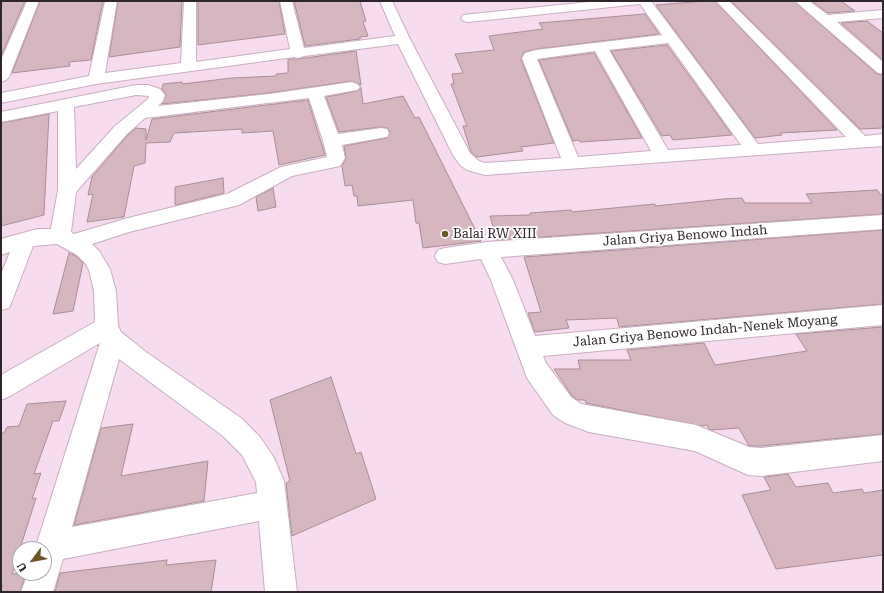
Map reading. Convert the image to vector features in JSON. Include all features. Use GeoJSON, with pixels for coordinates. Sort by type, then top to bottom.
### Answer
{"type":"FeatureCollection","features":[{"type":"Feature","properties":{"kind":"street"},"geometry":{"type":"LineString","coordinates":[[1,78],[33,1]]}},
{"type":"Feature","properties":{"kind":"street"},"geometry":{"type":"LineString","coordinates":[[96,79],[112,1]]}},
{"type":"Feature","properties":{"kind":"street"},"geometry":{"type":"LineString","coordinates":[[188,67],[190,1]]}},
{"type":"Feature","properties":{"kind":"street"},"geometry":{"type":"LineString","coordinates":[[286,1],[298,54]]}},
{"type":"Feature","properties":{"kind":"street"},"geometry":{"type":"LineString","coordinates":[[386,1],[403,39],[466,161],[473,166],[485,169],[662,155],[875,143]]}},
{"type":"Feature","properties":{"kind":"street"},"geometry":{"type":"LineString","coordinates":[[468,18],[637,1]]}},
{"type":"Feature","properties":{"kind":"street"},"geometry":{"type":"LineString","coordinates":[[644,1],[753,149]]}},
{"type":"Feature","properties":{"kind":"street"},"geometry":{"type":"LineString","coordinates":[[722,1],[875,143]]}},
{"type":"Feature","properties":{"kind":"street"},"geometry":{"type":"LineString","coordinates":[[801,1],[825,18],[883,70]]}},
{"type":"Feature","properties":{"kind":"street"},"geometry":{"type":"LineString","coordinates":[[825,18],[883,14]]}},
{"type":"Feature","properties":{"kind":"street"},"geometry":{"type":"LineString","coordinates":[[572,163],[529,58],[536,54],[672,38]]}},
{"type":"Feature","properties":{"kind":"street"},"geometry":{"type":"LineString","coordinates":[[1,98],[96,79],[298,54],[403,39]]}},
{"type":"Feature","properties":{"kind":"street"},"geometry":{"type":"LineString","coordinates":[[600,47],[662,155]]}},
{"type":"Feature","properties":{"kind":"street"},"geometry":{"type":"LineString","coordinates":[[143,113],[315,93],[352,87]]}},
{"type":"Feature","properties":{"kind":"street"},"geometry":{"type":"LineString","coordinates":[[1,116],[66,105],[136,90],[148,90],[157,94],[155,101],[143,113],[121,130],[68,190]]}},
{"type":"Feature","properties":{"kind":"street"},"geometry":{"type":"LineString","coordinates":[[1,247],[37,237],[67,239],[232,200],[287,171],[334,162],[336,158],[332,141],[315,93]]}},
{"type":"Feature","properties":{"kind":"street"},"geometry":{"type":"LineString","coordinates":[[66,105],[68,190],[67,239]]}},
{"type":"Feature","properties":{"kind":"street"},"geometry":{"type":"LineString","coordinates":[[332,141],[381,133]]}},
{"type":"Feature","properties":{"kind":"street","name":"Jalan Griya Benowo Indah"},"geometry":{"type":"LineString","coordinates":[[445,256],[487,250],[883,222]]}},
{"type":"Feature","properties":{"kind":"street"},"geometry":{"type":"LineString","coordinates":[[52,541],[110,333],[105,291],[99,269],[92,257],[84,249],[67,239]]}},
{"type":"Feature","properties":{"kind":"street"},"geometry":{"type":"LineString","coordinates":[[1,301],[25,240]]}},
{"type":"Feature","properties":{"kind":"street"},"geometry":{"type":"LineString","coordinates":[[487,250],[502,280],[536,370],[562,406],[574,414],[590,419],[696,438],[748,461],[761,462],[883,448]]}},
{"type":"Feature","properties":{"kind":"street","name":"Jalan Griya Benowo Indah-Nenek Moyang"},"geometry":{"type":"LineString","coordinates":[[527,347],[883,315]]}},
{"type":"Feature","properties":{"kind":"street"},"geometry":{"type":"LineString","coordinates":[[1,388],[110,333]]}},
{"type":"Feature","properties":{"kind":"street"},"geometry":{"type":"LineString","coordinates":[[110,333],[138,360],[232,427],[251,446],[270,481],[281,592]]}},
{"type":"Feature","properties":{"kind":"street"},"geometry":{"type":"LineString","coordinates":[[52,561],[272,504]]}},
{"type":"Feature","properties":{"kind":"street"},"geometry":{"type":"LineString","coordinates":[[37,592],[40,581]]}},
{"type":"Feature","properties":{"kind":"building"},"geometry":{"type":"Polygon","coordinates":[[[1,1],[25,1],[1,56],[1,1]]]}},
{"type":"Feature","properties":{"kind":"building"},"geometry":{"type":"Polygon","coordinates":[[[40,1],[103,1],[91,60],[69,62],[70,66],[12,73],[40,1]]]}},
{"type":"Feature","properties":{"kind":"building"},"geometry":{"type":"Polygon","coordinates":[[[118,1],[182,1],[180,47],[109,57],[118,1]]]}},
{"type":"Feature","properties":{"kind":"building"},"geometry":{"type":"Polygon","coordinates":[[[198,1],[279,1],[285,34],[198,45],[198,1]]]}},
{"type":"Feature","properties":{"kind":"building"},"geometry":{"type":"Polygon","coordinates":[[[294,1],[360,1],[366,21],[363,22],[368,36],[360,37],[360,39],[305,46],[294,1]]]}},
{"type":"Feature","properties":{"kind":"building"},"geometry":{"type":"Polygon","coordinates":[[[715,1],[837,130],[780,133],[782,135],[755,138],[656,5],[715,1]]]}},
{"type":"Feature","properties":{"kind":"building"},"geometry":{"type":"Polygon","coordinates":[[[731,1],[794,1],[877,74],[883,75],[883,128],[860,129],[731,1]]]}},
{"type":"Feature","properties":{"kind":"building"},"geometry":{"type":"Polygon","coordinates":[[[812,1],[841,1],[855,11],[828,13],[812,1]]]}},
{"type":"Feature","properties":{"kind":"building"},"geometry":{"type":"Polygon","coordinates":[[[645,14],[659,34],[536,49],[524,52],[521,59],[554,143],[521,147],[523,151],[477,157],[471,152],[463,126],[467,126],[451,84],[454,84],[452,74],[463,73],[455,54],[494,50],[489,36],[543,29],[539,23],[645,14]]]}},
{"type":"Feature","properties":{"kind":"building"},"geometry":{"type":"Polygon","coordinates":[[[867,21],[883,33],[883,60],[841,23],[867,21]]]}},
{"type":"Feature","properties":{"kind":"building"},"geometry":{"type":"Polygon","coordinates":[[[667,45],[732,135],[673,140],[670,135],[662,136],[611,51],[667,45]]]}},
{"type":"Feature","properties":{"kind":"building"},"geometry":{"type":"Polygon","coordinates":[[[356,51],[361,85],[352,81],[269,93],[162,104],[166,95],[162,89],[163,84],[182,82],[182,84],[232,78],[276,76],[276,74],[288,73],[288,59],[356,51]]]}},
{"type":"Feature","properties":{"kind":"building"},"geometry":{"type":"Polygon","coordinates":[[[594,53],[642,138],[580,142],[579,140],[573,141],[539,60],[594,53]]]}},
{"type":"Feature","properties":{"kind":"building"},"geometry":{"type":"Polygon","coordinates":[[[361,88],[363,104],[403,96],[415,118],[419,117],[481,241],[423,248],[419,223],[416,223],[413,200],[358,206],[357,196],[354,196],[352,185],[345,186],[342,166],[346,158],[344,146],[387,138],[390,132],[387,128],[381,127],[339,132],[326,97],[357,91],[361,88]]]}},
{"type":"Feature","properties":{"kind":"building"},"geometry":{"type":"Polygon","coordinates":[[[308,100],[325,155],[279,165],[273,131],[242,133],[242,129],[174,133],[170,142],[146,143],[145,163],[134,166],[124,217],[87,222],[93,194],[88,195],[92,177],[128,135],[136,128],[146,129],[146,140],[152,119],[308,100]]]}},
{"type":"Feature","properties":{"kind":"building"},"geometry":{"type":"Polygon","coordinates":[[[49,114],[44,215],[1,226],[1,123],[49,114]]]}},
{"type":"Feature","properties":{"kind":"building"},"geometry":{"type":"Polygon","coordinates":[[[223,178],[224,193],[175,205],[175,187],[223,178]]]}},
{"type":"Feature","properties":{"kind":"building"},"geometry":{"type":"Polygon","coordinates":[[[273,188],[276,207],[258,211],[256,197],[273,188]]]}},
{"type":"Feature","properties":{"kind":"building"},"geometry":{"type":"Polygon","coordinates":[[[877,190],[883,197],[883,214],[497,240],[490,216],[530,215],[530,213],[571,210],[572,212],[742,198],[745,203],[812,203],[806,194],[877,190]]]}},
{"type":"Feature","properties":{"kind":"building"},"geometry":{"type":"Polygon","coordinates":[[[883,230],[883,304],[619,327],[617,318],[566,320],[569,328],[535,332],[528,313],[541,312],[524,257],[883,230]]]}},
{"type":"Feature","properties":{"kind":"building"},"geometry":{"type":"Polygon","coordinates":[[[69,253],[76,256],[83,263],[73,311],[53,314],[69,253]]]}},
{"type":"Feature","properties":{"kind":"building"},"geometry":{"type":"Polygon","coordinates":[[[883,327],[883,434],[749,446],[739,428],[711,430],[707,425],[701,426],[586,403],[585,400],[578,400],[572,396],[554,369],[580,369],[578,360],[631,360],[627,350],[704,343],[715,365],[807,351],[796,334],[883,327]]]}},
{"type":"Feature","properties":{"kind":"building"},"geometry":{"type":"Polygon","coordinates":[[[331,377],[356,454],[361,452],[376,499],[292,536],[286,483],[290,481],[270,400],[331,377]]]}},
{"type":"Feature","properties":{"kind":"building"},"geometry":{"type":"Polygon","coordinates":[[[66,401],[59,421],[53,421],[34,474],[41,473],[32,499],[36,498],[22,541],[12,541],[12,581],[23,581],[20,592],[1,592],[1,433],[4,433],[7,427],[19,426],[27,404],[66,401]]]}},
{"type":"Feature","properties":{"kind":"building"},"geometry":{"type":"Polygon","coordinates":[[[133,424],[121,476],[208,461],[204,501],[74,525],[101,428],[133,424]]]}},
{"type":"Feature","properties":{"kind":"building"},"geometry":{"type":"Polygon","coordinates":[[[788,474],[796,487],[828,483],[833,493],[862,489],[864,493],[883,490],[883,555],[776,569],[742,495],[771,490],[764,477],[788,474]]]}},
{"type":"Feature","properties":{"kind":"building"},"geometry":{"type":"Polygon","coordinates":[[[167,560],[166,565],[216,560],[211,592],[55,592],[60,573],[167,560]]]}},
{"type":"Feature","properties":{"kind":"place","name":"Balai RW XIII"},"geometry":{"type":"Point","coordinates":[445,234]}}]}
